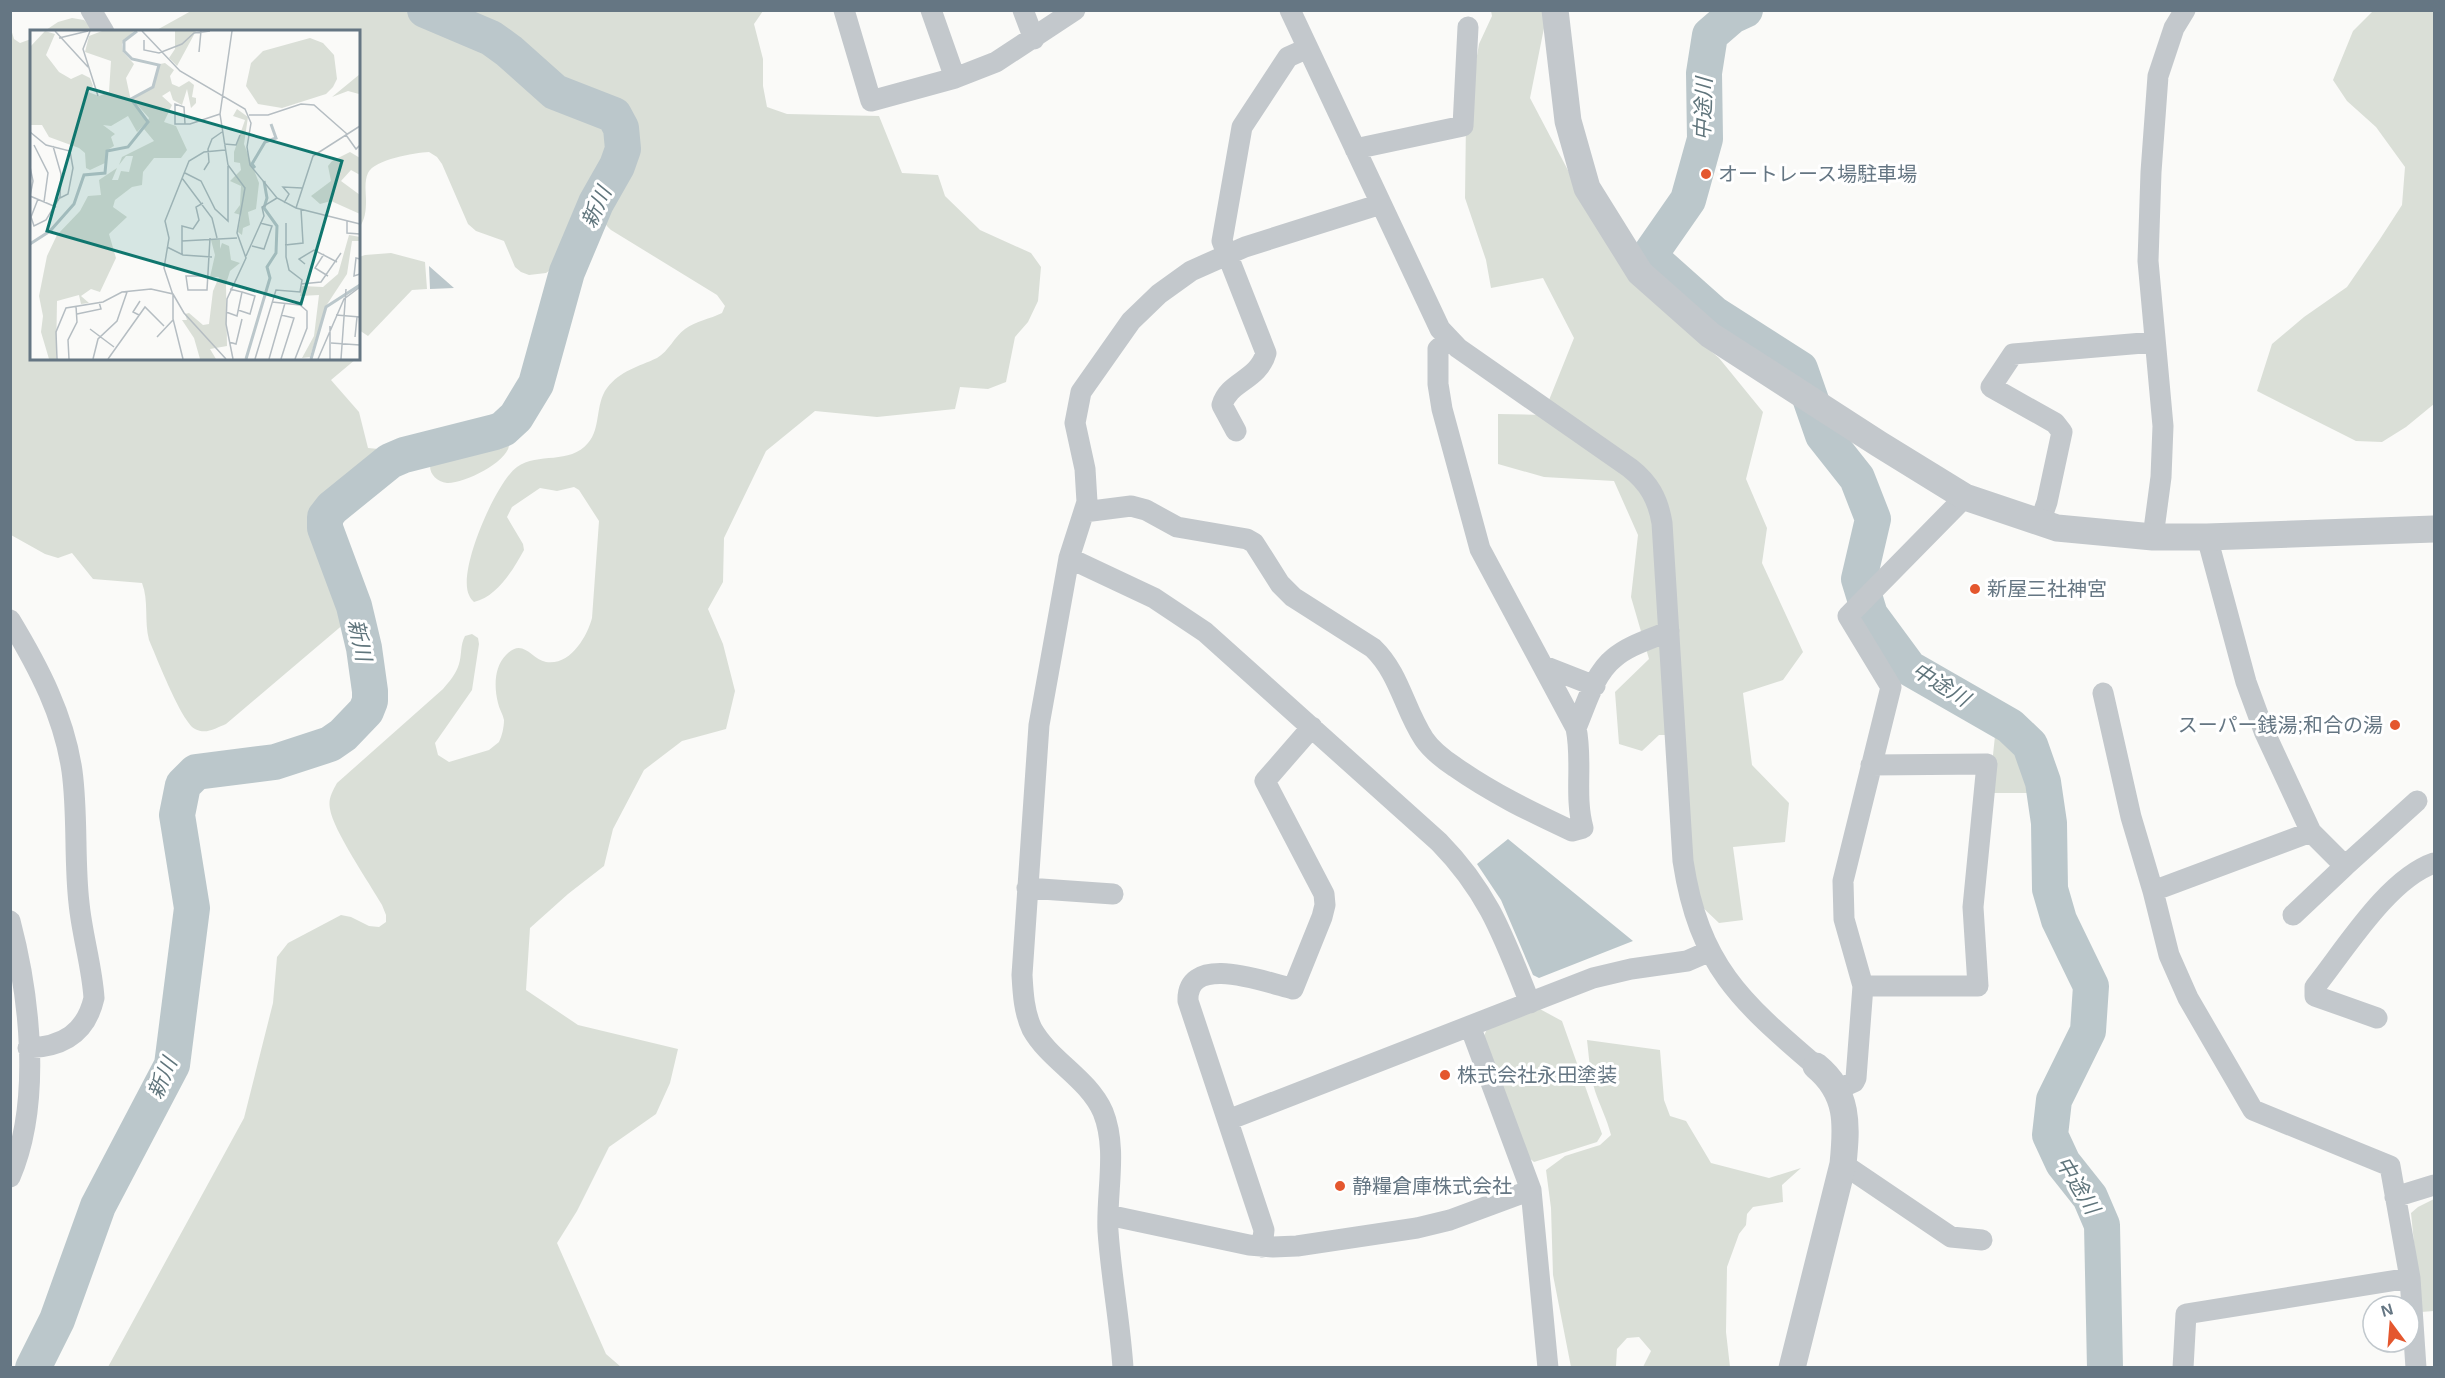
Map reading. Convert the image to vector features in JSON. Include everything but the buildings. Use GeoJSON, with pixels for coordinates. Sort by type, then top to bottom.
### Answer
{"type":"FeatureCollection","features":[{"type":"Feature","properties":{"kind":"street"},"geometry":{"type":"LineString","coordinates":[[91,10],[103,30]]}},
{"type":"Feature","properties":{"kind":"street"},"geometry":{"type":"LineString","coordinates":[[844,10],[871,101],[955,78],[996,62],[1075,10]]}},
{"type":"Feature","properties":{"kind":"street"},"geometry":{"type":"LineString","coordinates":[[931,10],[955,78]]}},
{"type":"Feature","properties":{"kind":"street"},"geometry":{"type":"LineString","coordinates":[[1023,10],[1034,39]]}},
{"type":"Feature","properties":{"kind":"street"},"geometry":{"type":"LineString","coordinates":[[1290,10],[1434,318],[1448,340],[1643,478],[1653,491],[1660,506],[1683,861],[1693,911],[1710,951],[1727,980],[1761,1019],[1828,1078],[1844,1108],[1847,1123],[1843,1164],[1792,1368]]}},
{"type":"Feature","properties":{"kind":"street"},"geometry":{"type":"LineString","coordinates":[[1555,10],[1568,121],[1587,188],[1640,273],[1710,335],[1965,497],[2057,528],[2153,537],[2434,529]]}},
{"type":"Feature","properties":{"kind":"street"},"geometry":{"type":"LineString","coordinates":[[2153,537],[2161,477],[2163,426],[2148,261],[2151,171],[2158,76],[2174,28],[2185,10]]}},
{"type":"Feature","properties":{"kind":"street"},"geometry":{"type":"LineString","coordinates":[[1355,149],[1463,126],[1468,27]]}},
{"type":"Feature","properties":{"kind":"street"},"geometry":{"type":"LineString","coordinates":[[1236,431],[1222,405],[1224,396],[1255,374],[1263,365],[1266,353],[1222,241],[1242,127],[1288,57],[1308,48]]}},
{"type":"Feature","properties":{"kind":"street"},"geometry":{"type":"LineString","coordinates":[[1123,1368],[1108,1215],[1110,1147],[1103,1113],[1083,1084],[1041,1041],[1028,1018],[1022,975],[1039,725],[1069,558],[1084,512],[1087,485],[1075,423],[1081,392],[1118,336],[1144,307],[1191,271],[1226,254],[1381,204]]}},
{"type":"Feature","properties":{"kind":"street"},"geometry":{"type":"LineString","coordinates":[[1084,512],[1139,507],[1177,527],[1240,537],[1254,543],[1280,584],[1293,597],[1367,644],[1383,657],[1397,680],[1423,738],[1437,754],[1490,792],[1572,831],[1582,828],[1579,803],[1580,746],[1576,728],[1480,549],[1440,396],[1438,350],[1448,340]]}},
{"type":"Feature","properties":{"kind":"street"},"geometry":{"type":"LineString","coordinates":[[2040,522],[2047,502],[2062,432],[2055,423],[1991,387],[2013,354],[2155,342]]}},
{"type":"Feature","properties":{"kind":"street"},"geometry":{"type":"LineString","coordinates":[[1836,1090],[1854,1082],[1857,1078],[1863,986],[1844,919],[1843,881],[1891,687],[1848,616],[1965,497]]}},
{"type":"Feature","properties":{"kind":"street"},"geometry":{"type":"LineString","coordinates":[[2207,537],[2246,682],[2264,731],[2311,832],[2345,866]]}},
{"type":"Feature","properties":{"kind":"street"},"geometry":{"type":"LineString","coordinates":[[1069,558],[1126,584],[1180,614],[1228,652],[1458,862],[1489,907],[1530,1003]]}},
{"type":"Feature","properties":{"kind":"street"},"geometry":{"type":"LineString","coordinates":[[10,620],[44,680],[58,713],[68,747],[74,794],[79,905],[94,998],[91,1012],[84,1025],[73,1035],[60,1042],[28,1048]]}},
{"type":"Feature","properties":{"kind":"street"},"geometry":{"type":"LineString","coordinates":[[1576,728],[1599,675],[1615,657],[1669,631]]}},
{"type":"Feature","properties":{"kind":"street"},"geometry":{"type":"LineString","coordinates":[[1544,666],[1594,686]]}},
{"type":"Feature","properties":{"kind":"street"},"geometry":{"type":"LineString","coordinates":[[2103,693],[2131,817],[2169,955],[2188,998],[2253,1110],[2390,1166],[2410,1278],[2416,1368]]}},
{"type":"Feature","properties":{"kind":"street"},"geometry":{"type":"LineString","coordinates":[[1262,1246],[1264,1230],[1188,1001],[1188,990],[1193,980],[1202,975],[1212,974],[1242,976],[1293,989],[1322,917],[1325,906],[1324,894],[1265,781],[1312,727]]}},
{"type":"Feature","properties":{"kind":"street"},"geometry":{"type":"LineString","coordinates":[[1863,986],[1978,986],[1973,907],[1987,764],[1871,765]]}},
{"type":"Feature","properties":{"kind":"street"},"geometry":{"type":"LineString","coordinates":[[2293,915],[2417,801]]}},
{"type":"Feature","properties":{"kind":"street"},"geometry":{"type":"LineString","coordinates":[[2153,891],[2311,832]]}},
{"type":"Feature","properties":{"kind":"street"},"geometry":{"type":"LineString","coordinates":[[2377,1018],[2316,996],[2315,987],[2390,893],[2404,879],[2434,863]]}},
{"type":"Feature","properties":{"kind":"street"},"geometry":{"type":"LineString","coordinates":[[1027,888],[1113,894]]}},
{"type":"Feature","properties":{"kind":"street"},"geometry":{"type":"LineString","coordinates":[[10,921],[22,979],[28,1048],[27,1107],[17,1139],[10,1177]]}},
{"type":"Feature","properties":{"kind":"street"},"geometry":{"type":"LineString","coordinates":[[1228,1120],[1611,972],[1688,962],[1710,951]]}},
{"type":"Feature","properties":{"kind":"street"},"geometry":{"type":"LineString","coordinates":[[1470,1026],[1531,1190],[1548,1368]]}},
{"type":"Feature","properties":{"kind":"street"},"geometry":{"type":"LineString","coordinates":[[1843,1164],[1952,1237],[1982,1240]]}},
{"type":"Feature","properties":{"kind":"street"},"geometry":{"type":"LineString","coordinates":[[2396,1197],[2434,1185]]}},
{"type":"Feature","properties":{"kind":"street"},"geometry":{"type":"LineString","coordinates":[[1108,1215],[1262,1246],[1297,1246],[1434,1225],[1531,1190]]}},
{"type":"Feature","properties":{"kind":"street"},"geometry":{"type":"LineString","coordinates":[[2183,1368],[2186,1314],[2410,1278]]}},
{"type":"Feature","properties":{"kind":"shaded area"},"geometry":{"type":"Polygon","coordinates":[[[191,11],[415,11],[428,21],[478,40],[496,50],[551,98],[609,121],[615,140],[613,155],[594,189],[560,263],[546,273],[529,275],[515,267],[504,241],[476,231],[468,224],[442,164],[429,152],[386,160],[372,168],[366,180],[365,212],[360,226],[360,30],[157,30],[191,11]]]}},
{"type":"Feature","properties":{"kind":"shaded area"},"geometry":{"type":"Polygon","coordinates":[[[443,11],[763,11],[754,24],[763,59],[763,86],[767,107],[787,114],[879,116],[902,173],[938,175],[945,196],[980,230],[1031,253],[1041,267],[1038,301],[1028,322],[1015,337],[1006,382],[988,389],[960,387],[955,409],[877,417],[815,411],[766,451],[724,538],[723,582],[708,609],[723,644],[735,691],[726,729],[682,741],[644,770],[613,829],[604,866],[530,928],[526,990],[578,1025],[678,1049],[670,1083],[656,1114],[609,1147],[577,1211],[557,1243],[606,1354],[621,1367],[108,1367],[244,1118],[273,1003],[277,957],[288,943],[341,915],[369,926],[379,927],[386,922],[382,905],[345,843],[333,818],[330,802],[337,783],[443,689],[458,668],[465,636],[472,634],[478,638],[479,644],[472,690],[435,743],[438,755],[449,762],[489,750],[499,742],[504,720],[497,697],[496,678],[499,665],[506,655],[517,648],[546,662],[555,662],[570,655],[586,633],[592,618],[599,521],[579,490],[574,487],[557,491],[540,488],[512,507],[507,517],[523,544],[524,550],[497,589],[474,602],[470,597],[467,583],[473,548],[499,490],[508,476],[525,463],[572,454],[581,450],[595,431],[603,394],[612,382],[630,370],[657,358],[685,329],[722,313],[725,306],[717,295],[611,230],[603,221],[602,208],[626,162],[631,141],[630,130],[619,109],[559,85],[505,38],[484,26],[443,11]]]}},
{"type":"Feature","properties":{"kind":"shaded area"},"geometry":{"type":"Polygon","coordinates":[[[1491,11],[1545,11],[1546,18],[1530,98],[1602,235],[1650,299],[1719,358],[1763,412],[1746,479],[1767,528],[1762,563],[1803,652],[1783,680],[1743,693],[1752,765],[1789,803],[1785,842],[1733,847],[1743,920],[1719,923],[1699,904],[1691,853],[1681,735],[1659,735],[1642,751],[1619,744],[1615,692],[1649,659],[1631,597],[1638,535],[1614,481],[1544,477],[1498,464],[1498,414],[1543,415],[1574,338],[1543,278],[1491,288],[1486,260],[1465,198],[1466,121],[1479,44],[1492,16],[1491,11]]]}},
{"type":"Feature","properties":{"kind":"shaded area"},"geometry":{"type":"Polygon","coordinates":[[[2373,11],[2434,11],[2434,404],[2406,427],[2382,442],[2356,441],[2257,391],[2272,344],[2304,317],[2347,287],[2402,205],[2405,167],[2376,127],[2347,101],[2333,80],[2353,31],[2373,11]]]}},
{"type":"Feature","properties":{"kind":"shaded area"},"geometry":{"type":"Polygon","coordinates":[[[72,18],[84,20],[95,30],[46,30],[58,22],[72,18]]]}},
{"type":"Feature","properties":{"kind":"shaded area"},"geometry":{"type":"Polygon","coordinates":[[[11,29],[14,39],[20,43],[30,39],[30,360],[355,360],[331,380],[359,412],[368,448],[379,449],[381,453],[380,458],[366,471],[328,500],[318,517],[318,530],[322,545],[345,610],[345,623],[226,724],[211,730],[199,731],[189,724],[170,688],[149,640],[142,583],[93,579],[72,553],[58,558],[45,554],[11,535],[11,29]]]}},
{"type":"Feature","properties":{"kind":"shaded area"},"geometry":{"type":"Polygon","coordinates":[[[391,253],[425,262],[427,289],[412,290],[368,336],[360,331],[360,257],[391,253]]]}},
{"type":"Feature","properties":{"kind":"shaded area"},"geometry":{"type":"Polygon","coordinates":[[[429,266],[454,288],[430,289],[429,266]]]}},
{"type":"Feature","properties":{"kind":"shaded area"},"geometry":{"type":"Polygon","coordinates":[[[494,440],[506,442],[509,446],[500,459],[483,471],[463,480],[447,483],[441,482],[433,475],[431,462],[438,454],[494,440]]]}},
{"type":"Feature","properties":{"kind":"shaded area"},"geometry":{"type":"Polygon","coordinates":[[[1995,736],[2005,736],[2037,783],[2038,793],[1989,793],[1995,736]]]}},
{"type":"Feature","properties":{"kind":"shaded area"},"geometry":{"type":"Polygon","coordinates":[[[1508,839],[1633,941],[1539,978],[1533,975],[1501,900],[1477,864],[1508,839]]]}},
{"type":"Feature","properties":{"kind":"shaded area"},"geometry":{"type":"Polygon","coordinates":[[[1538,1008],[1562,1021],[1602,1134],[1597,1142],[1534,1162],[1527,1156],[1483,1038],[1488,1027],[1538,1008]]]}},
{"type":"Feature","properties":{"kind":"shaded area"},"geometry":{"type":"Polygon","coordinates":[[[1587,1040],[1660,1050],[1664,1100],[1670,1116],[1686,1121],[1711,1163],[1769,1178],[1801,1168],[1782,1185],[1783,1202],[1753,1207],[1747,1214],[1746,1225],[1739,1234],[1727,1267],[1726,1332],[1730,1367],[1643,1367],[1651,1351],[1639,1337],[1627,1338],[1617,1349],[1616,1366],[1571,1367],[1553,1275],[1551,1208],[1546,1170],[1565,1156],[1600,1145],[1611,1135],[1593,1085],[1587,1040]]]}},
{"type":"Feature","properties":{"kind":"shaded area"},"geometry":{"type":"Polygon","coordinates":[[[2434,1199],[2434,1311],[2421,1312],[2421,1294],[2419,1294],[2411,1213],[2434,1199]]]}},
{"type":"Feature","properties":{"kind":"waterway","name":"新川"},"geometry":{"type":"LineString","coordinates":[[33,1368],[57,1320],[98,1206],[172,1065],[192,908],[177,815],[183,785],[196,772],[275,762],[330,744],[343,735],[366,711],[370,701],[370,691],[364,648],[354,606],[325,528],[325,517],[332,508],[390,461],[404,455],[495,432],[503,429],[516,417],[536,384],[567,272],[596,203],[617,166],[623,149],[621,128],[614,115],[555,92],[491,38],[425,10]]}},
{"type":"Feature","properties":{"kind":"waterway","name":"中途川"},"geometry":{"type":"LineString","coordinates":[[1745,10],[1732,16],[1710,35],[1704,73],[1705,139],[1688,200],[1649,256],[1714,314],[1800,369],[1823,435],[1857,478],[1873,519],[1859,579],[1870,615],[1909,668],[2010,726],[2030,745],[2043,782],[2049,823],[2050,889],[2059,920],[2091,986],[2088,1031],[2054,1100],[2050,1135],[2063,1163],[2090,1197],[2102,1225],[2105,1368]]}},
{"type":"Feature","properties":{"kind":"place","name":"オートレース場駐車場"},"geometry":{"type":"Point","coordinates":[1706,174]}},
{"type":"Feature","properties":{"kind":"place","name":"新屋三社神宮"},"geometry":{"type":"Point","coordinates":[1975,589]}},
{"type":"Feature","properties":{"kind":"place","name":"スーパー銭湯;和合の湯"},"geometry":{"type":"Point","coordinates":[2395,725]}},
{"type":"Feature","properties":{"kind":"place","name":"株式会社永田塗装"},"geometry":{"type":"Point","coordinates":[1445,1075]}},
{"type":"Feature","properties":{"kind":"place","name":"静糧倉庫株式会社"},"geometry":{"type":"Point","coordinates":[1340,1186]}}]}
